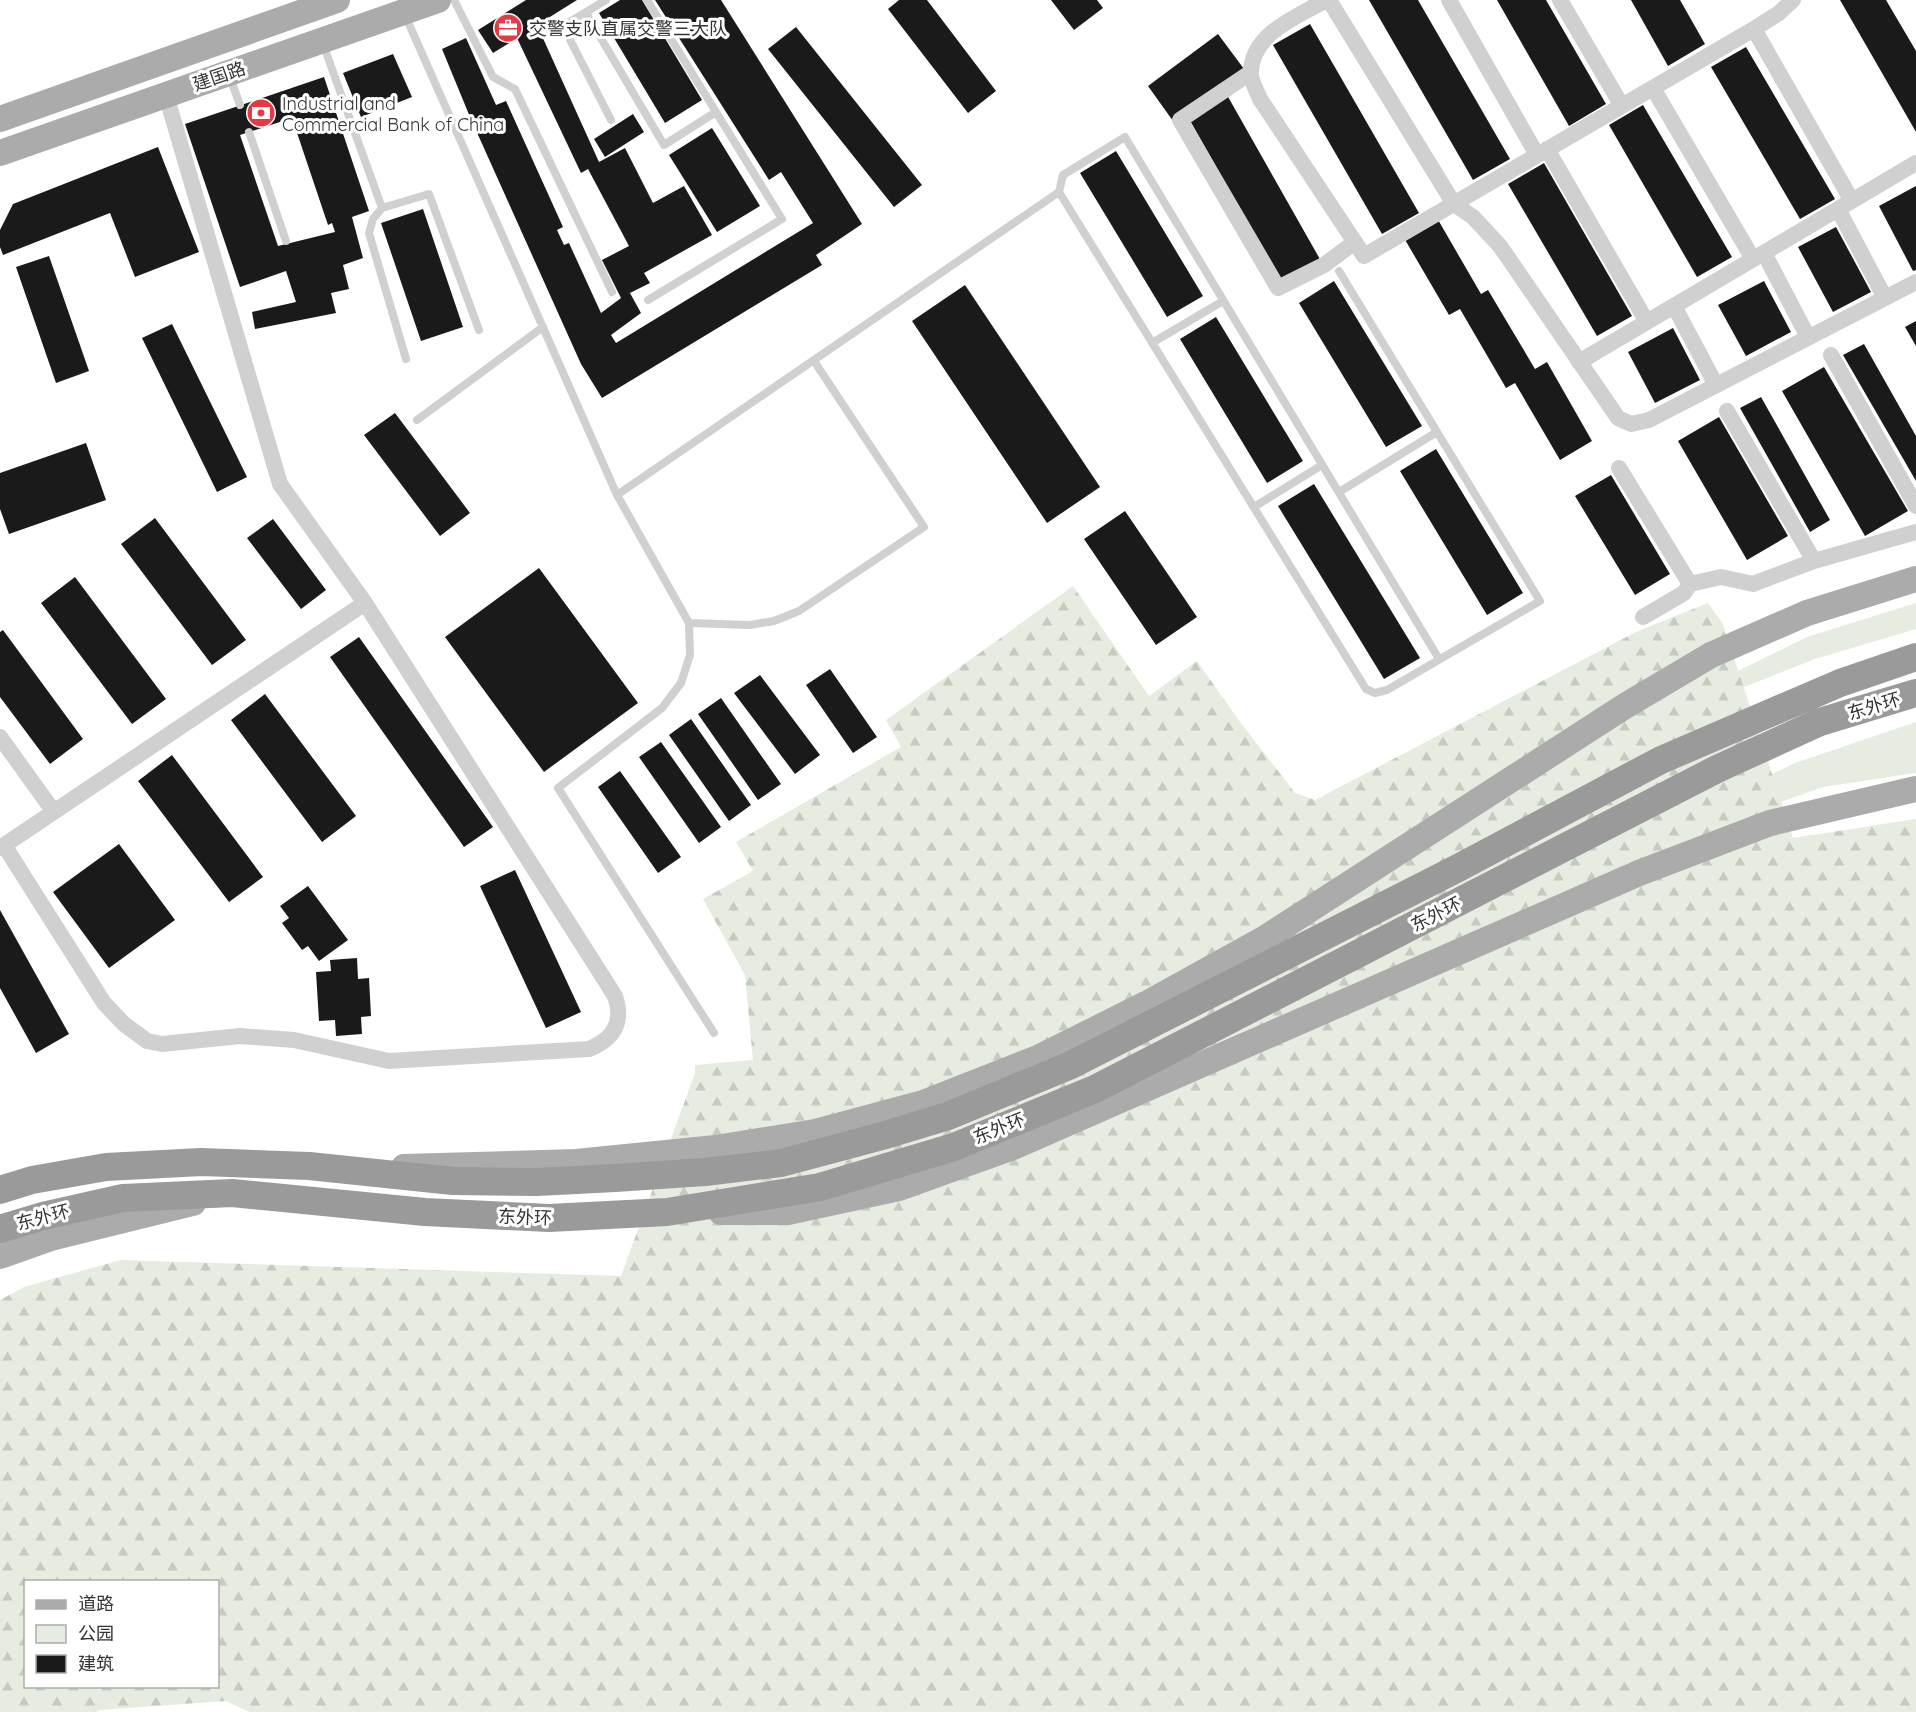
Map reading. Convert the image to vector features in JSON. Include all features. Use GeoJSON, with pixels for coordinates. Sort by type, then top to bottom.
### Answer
{"type":"FeatureCollection","features":[{"type":"Feature","properties":{"kind":"highway","name":"东外环"},"geometry":{"type":"LineString","coordinates":[[0,1189],[32,1180],[106,1167],[201,1162],[309,1166],[453,1181],[537,1182],[705,1172],[781,1163],[882,1136],[948,1116],[1071,1065],[1460,867],[1661,760],[1840,683],[1916,657]]}},
{"type":"Feature","properties":{"kind":"highway","name":"东外环"},"geometry":{"type":"LineString","coordinates":[[0,1229],[43,1216],[123,1198],[232,1193],[425,1212],[549,1218],[667,1212],[820,1187],[954,1147],[1084,1093],[1718,769],[1820,722],[1916,693]]}},
{"type":"Feature","properties":{"kind":"main road","name":"建国路"},"geometry":{"type":"LineString","coordinates":[[0,119],[337,0]]}},
{"type":"Feature","properties":{"kind":"main road","name":"建国路"},"geometry":{"type":"LineString","coordinates":[[0,153],[322,41],[401,6],[438,0]]}},
{"type":"Feature","properties":{"kind":"main road"},"geometry":{"type":"LineString","coordinates":[[348,1170],[455,1164],[576,1162],[716,1148],[814,1132],[923,1103],[1040,1057],[1146,1004],[1267,937],[1625,706],[1711,655],[1807,613],[1916,579]]}},
{"type":"Feature","properties":{"kind":"main road"},"geometry":{"type":"LineString","coordinates":[[667,1212],[788,1212],[899,1188],[1013,1147],[1639,873],[1770,823],[1916,789]]}},
{"type":"Feature","properties":{"kind":"main road"},"geometry":{"type":"LineString","coordinates":[[0,1257],[51,1238],[232,1193]]}},
{"type":"Feature","properties":{"kind":"street"},"geometry":{"type":"LineString","coordinates":[[1793,0],[1779,13],[1754,29],[1542,152],[1454,204],[1364,256],[1260,99],[1250,73],[1257,49],[1270,33],[1327,0],[1454,204],[1473,217],[1500,246],[1618,418],[1631,424],[1649,420],[1916,282]]}},
{"type":"Feature","properties":{"kind":"street"},"geometry":{"type":"LineString","coordinates":[[1449,0],[1647,322]]}},
{"type":"Feature","properties":{"kind":"street"},"geometry":{"type":"LineString","coordinates":[[1560,0],[1622,106]]}},
{"type":"Feature","properties":{"kind":"street"},"geometry":{"type":"LineString","coordinates":[[1754,29],[1845,205],[1885,298]]}},
{"type":"Feature","properties":{"kind":"street"},"geometry":{"type":"LineString","coordinates":[[1250,73],[1180,120],[1278,288],[1324,265],[1355,242]]}},
{"type":"Feature","properties":{"kind":"street"},"geometry":{"type":"LineString","coordinates":[[1653,88],[1808,338]]}},
{"type":"Feature","properties":{"kind":"street"},"geometry":{"type":"LineString","coordinates":[[166,95],[280,484],[365,603],[615,996],[619,1020],[606,1040],[599,1045],[589,1049],[388,1061],[294,1040],[240,1036],[162,1044],[147,1041],[124,1024],[104,1003],[2,847],[365,603]]}},
{"type":"Feature","properties":{"kind":"street"},"geometry":{"type":"LineString","coordinates":[[1579,362],[1916,163]]}},
{"type":"Feature","properties":{"kind":"street"},"geometry":{"type":"LineString","coordinates":[[1674,306],[1716,385]]}},
{"type":"Feature","properties":{"kind":"street"},"geometry":{"type":"LineString","coordinates":[[1831,356],[1916,506]]}},
{"type":"Feature","properties":{"kind":"street"},"geometry":{"type":"LineString","coordinates":[[1727,411],[1814,561]]}},
{"type":"Feature","properties":{"kind":"street"},"geometry":{"type":"LineString","coordinates":[[1619,468],[1690,584]]}},
{"type":"Feature","properties":{"kind":"street"},"geometry":{"type":"LineString","coordinates":[[1643,617],[1684,593],[1690,584],[1721,577],[1753,584],[1814,561],[1916,532]]}},
{"type":"Feature","properties":{"kind":"street"},"geometry":{"type":"LineString","coordinates":[[0,737],[54,812]]}},
{"type":"Feature","properties":{"kind":"lane"},"geometry":{"type":"LineString","coordinates":[[454,0],[493,77],[515,89],[612,292]]}},
{"type":"Feature","properties":{"kind":"lane"},"geometry":{"type":"LineString","coordinates":[[606,0],[563,26],[611,120]]}},
{"type":"Feature","properties":{"kind":"lane"},"geometry":{"type":"LineString","coordinates":[[647,0],[782,219],[648,300]]}},
{"type":"Feature","properties":{"kind":"lane"},"geometry":{"type":"LineString","coordinates":[[401,6],[617,495],[689,623],[690,655],[681,683],[663,708],[558,788],[714,1033]]}},
{"type":"Feature","properties":{"kind":"lane"},"geometry":{"type":"LineString","coordinates":[[586,13],[664,145],[716,112]]}},
{"type":"Feature","properties":{"kind":"lane"},"geometry":{"type":"LineString","coordinates":[[322,41],[382,208]]}},
{"type":"Feature","properties":{"kind":"lane"},"geometry":{"type":"LineString","coordinates":[[229,73],[240,105]]}},
{"type":"Feature","properties":{"kind":"lane"},"geometry":{"type":"LineString","coordinates":[[249,132],[286,241]]}},
{"type":"Feature","properties":{"kind":"lane"},"geometry":{"type":"LineString","coordinates":[[617,495],[1059,192],[1063,175],[1125,137],[1439,659]]}},
{"type":"Feature","properties":{"kind":"lane"},"geometry":{"type":"LineString","coordinates":[[1059,192],[1366,689],[1375,693],[1387,690],[1540,601],[1339,271]]}},
{"type":"Feature","properties":{"kind":"lane"},"geometry":{"type":"LineString","coordinates":[[406,359],[369,232],[373,219],[382,208],[429,194],[478,330]]}},
{"type":"Feature","properties":{"kind":"lane"},"geometry":{"type":"LineString","coordinates":[[1152,343],[1223,301]]}},
{"type":"Feature","properties":{"kind":"lane"},"geometry":{"type":"LineString","coordinates":[[417,420],[543,327]]}},
{"type":"Feature","properties":{"kind":"lane"},"geometry":{"type":"LineString","coordinates":[[689,623],[750,626],[774,621],[799,611],[924,527],[814,361]]}},
{"type":"Feature","properties":{"kind":"lane"},"geometry":{"type":"LineString","coordinates":[[1339,492],[1437,432]]}},
{"type":"Feature","properties":{"kind":"lane"},"geometry":{"type":"LineString","coordinates":[[1254,507],[1322,465]]}},
{"type":"Feature","properties":{"kind":"green space"},"geometry":{"type":"Polygon","coordinates":[[[1073,586],[1149,696],[1197,661],[1240,722],[1295,793],[1315,800],[1636,632],[1708,603],[1723,624],[1793,838],[1916,819],[1916,1712],[249,1712],[226,1701],[99,1710],[97,1712],[0,1712],[0,1300],[24,1287],[121,1260],[621,1276],[695,1073],[695,1065],[753,1060],[745,975],[703,899],[753,871],[736,842],[901,747],[886,720],[1073,586]]]}},
{"type":"Feature","properties":{"kind":"green space"},"geometry":{"type":"Polygon","coordinates":[[[1916,603],[1916,629],[1815,659],[1734,691],[1724,678],[1807,637],[1916,603]]]}},
{"type":"Feature","properties":{"kind":"green space"},"geometry":{"type":"Polygon","coordinates":[[[1916,722],[1916,773],[1823,787],[1682,837],[1655,830],[1795,763],[1916,722]]]}},
{"type":"Feature","properties":{"kind":"building"},"geometry":{"type":"Polygon","coordinates":[[[526,0],[577,0],[537,25],[599,162],[625,148],[653,203],[684,186],[712,235],[644,273],[650,283],[630,293],[641,313],[611,335],[616,343],[813,223],[781,172],[769,180],[655,0],[721,0],[862,224],[816,255],[822,265],[602,398],[581,364],[470,117],[442,49],[466,38],[496,105],[506,101],[563,227],[557,230],[564,245],[569,243],[601,313],[621,298],[602,260],[629,246],[588,169],[581,173],[517,38],[493,53],[478,30],[526,0]]]}},
{"type":"Feature","properties":{"kind":"building"},"geometry":{"type":"Polygon","coordinates":[[[620,0],[642,0],[702,100],[665,123],[599,13],[620,0]]]}},
{"type":"Feature","properties":{"kind":"building"},"geometry":{"type":"Polygon","coordinates":[[[899,0],[927,0],[996,91],[968,113],[888,9],[899,0]]]}},
{"type":"Feature","properties":{"kind":"building"},"geometry":{"type":"Polygon","coordinates":[[[1051,0],[1097,0],[1103,8],[1074,30],[1051,0]]]}},
{"type":"Feature","properties":{"kind":"building"},"geometry":{"type":"Polygon","coordinates":[[[1369,0],[1418,0],[1510,159],[1473,180],[1369,0]]]}},
{"type":"Feature","properties":{"kind":"building"},"geometry":{"type":"Polygon","coordinates":[[[1497,0],[1546,0],[1606,104],[1569,126],[1497,0]]]}},
{"type":"Feature","properties":{"kind":"building"},"geometry":{"type":"Polygon","coordinates":[[[1631,0],[1680,0],[1705,44],[1668,66],[1631,0]]]}},
{"type":"Feature","properties":{"kind":"building"},"geometry":{"type":"Polygon","coordinates":[[[1840,0],[1886,0],[1916,51],[1916,132],[1840,0]]]}},
{"type":"Feature","properties":{"kind":"building"},"geometry":{"type":"Polygon","coordinates":[[[1310,24],[1419,213],[1382,234],[1273,45],[1310,24]]]}},
{"type":"Feature","properties":{"kind":"building"},"geometry":{"type":"Polygon","coordinates":[[[796,27],[922,185],[894,207],[768,49],[796,27]]]}},
{"type":"Feature","properties":{"kind":"building"},"geometry":{"type":"Polygon","coordinates":[[[1218,34],[1244,69],[1173,121],[1148,86],[1218,34]]]}},
{"type":"Feature","properties":{"kind":"building"},"geometry":{"type":"Polygon","coordinates":[[[1746,47],[1835,199],[1800,219],[1711,67],[1746,47]]]}},
{"type":"Feature","properties":{"kind":"building"},"geometry":{"type":"Polygon","coordinates":[[[393,54],[412,97],[361,117],[343,73],[393,54]]]}},
{"type":"Feature","properties":{"kind":"building"},"geometry":{"type":"Polygon","coordinates":[[[324,77],[369,211],[352,217],[363,258],[343,265],[349,289],[331,293],[336,313],[255,329],[252,312],[296,302],[286,271],[240,287],[185,124],[324,77]],[[292,118],[240,135],[278,246],[335,232],[332,223],[328,225],[292,118]]]}},
{"type":"Feature","properties":{"kind":"building"},"geometry":{"type":"Polygon","coordinates":[[[1227,95],[1321,261],[1282,283],[1188,117],[1227,95]]]}},
{"type":"Feature","properties":{"kind":"building"},"geometry":{"type":"Polygon","coordinates":[[[1643,105],[1732,257],[1697,277],[1609,125],[1643,105]]]}},
{"type":"Feature","properties":{"kind":"building"},"geometry":{"type":"Polygon","coordinates":[[[633,114],[644,132],[605,157],[594,139],[633,114]]]}},
{"type":"Feature","properties":{"kind":"building"},"geometry":{"type":"Polygon","coordinates":[[[712,128],[760,206],[717,232],[669,155],[712,128]]]}},
{"type":"Feature","properties":{"kind":"building"},"geometry":{"type":"Polygon","coordinates":[[[158,147],[199,252],[135,277],[110,213],[3,255],[0,247],[0,230],[13,204],[158,147]]]}},
{"type":"Feature","properties":{"kind":"building"},"geometry":{"type":"Polygon","coordinates":[[[1116,151],[1203,296],[1167,317],[1080,173],[1116,151]]]}},
{"type":"Feature","properties":{"kind":"building"},"geometry":{"type":"Polygon","coordinates":[[[1544,163],[1632,316],[1597,336],[1508,184],[1544,163]]]}},
{"type":"Feature","properties":{"kind":"building"},"geometry":{"type":"Polygon","coordinates":[[[1916,186],[1916,270],[1913,271],[1879,206],[1916,186]]]}},
{"type":"Feature","properties":{"kind":"building"},"geometry":{"type":"Polygon","coordinates":[[[423,209],[463,327],[421,341],[381,223],[423,209]]]}},
{"type":"Feature","properties":{"kind":"building"},"geometry":{"type":"Polygon","coordinates":[[[1437,218],[1481,294],[1488,290],[1535,369],[1547,362],[1592,441],[1560,460],[1515,383],[1506,388],[1460,309],[1449,315],[1404,238],[1437,218]]]}},
{"type":"Feature","properties":{"kind":"building"},"geometry":{"type":"Polygon","coordinates":[[[1836,227],[1871,292],[1833,312],[1798,247],[1836,227]]]}},
{"type":"Feature","properties":{"kind":"building"},"geometry":{"type":"Polygon","coordinates":[[[49,256],[89,371],[56,383],[16,267],[49,256]]]}},
{"type":"Feature","properties":{"kind":"building"},"geometry":{"type":"Polygon","coordinates":[[[1334,281],[1422,426],[1386,447],[1299,303],[1334,281]]]}},
{"type":"Feature","properties":{"kind":"building"},"geometry":{"type":"Polygon","coordinates":[[[1764,281],[1791,332],[1746,356],[1718,305],[1764,281]]]}},
{"type":"Feature","properties":{"kind":"building"},"geometry":{"type":"Polygon","coordinates":[[[965,285],[1100,487],[1047,523],[912,321],[965,285]]]}},
{"type":"Feature","properties":{"kind":"building"},"geometry":{"type":"Polygon","coordinates":[[[1216,317],[1303,461],[1267,483],[1180,339],[1216,317]]]}},
{"type":"Feature","properties":{"kind":"building"},"geometry":{"type":"Polygon","coordinates":[[[1916,321],[1916,346],[1905,327],[1916,321]]]}},
{"type":"Feature","properties":{"kind":"building"},"geometry":{"type":"Polygon","coordinates":[[[172,324],[247,477],[217,492],[142,338],[172,324]]]}},
{"type":"Feature","properties":{"kind":"building"},"geometry":{"type":"Polygon","coordinates":[[[1673,328],[1700,380],[1655,403],[1628,352],[1673,328]]]}},
{"type":"Feature","properties":{"kind":"building"},"geometry":{"type":"Polygon","coordinates":[[[1864,344],[1916,436],[1916,481],[1843,355],[1864,344]]]}},
{"type":"Feature","properties":{"kind":"building"},"geometry":{"type":"Polygon","coordinates":[[[1824,367],[1908,511],[1865,536],[1782,391],[1824,367]]]}},
{"type":"Feature","properties":{"kind":"building"},"geometry":{"type":"Polygon","coordinates":[[[1761,397],[1830,520],[1810,532],[1740,408],[1761,397]]]}},
{"type":"Feature","properties":{"kind":"building"},"geometry":{"type":"Polygon","coordinates":[[[395,413],[470,513],[440,536],[364,435],[395,413]]]}},
{"type":"Feature","properties":{"kind":"building"},"geometry":{"type":"Polygon","coordinates":[[[1719,417],[1788,536],[1747,560],[1678,441],[1719,417]]]}},
{"type":"Feature","properties":{"kind":"building"},"geometry":{"type":"Polygon","coordinates":[[[86,443],[106,500],[9,534],[0,509],[0,473],[86,443]]]}},
{"type":"Feature","properties":{"kind":"building"},"geometry":{"type":"Polygon","coordinates":[[[1436,449],[1523,593],[1487,615],[1400,471],[1436,449]]]}},
{"type":"Feature","properties":{"kind":"building"},"geometry":{"type":"Polygon","coordinates":[[[1611,475],[1670,574],[1635,595],[1575,496],[1611,475]]]}},
{"type":"Feature","properties":{"kind":"building"},"geometry":{"type":"Polygon","coordinates":[[[1314,484],[1420,658],[1384,679],[1278,506],[1314,484]]]}},
{"type":"Feature","properties":{"kind":"building"},"geometry":{"type":"Polygon","coordinates":[[[1125,511],[1197,617],[1156,645],[1084,539],[1125,511]]]}},
{"type":"Feature","properties":{"kind":"building"},"geometry":{"type":"Polygon","coordinates":[[[155,518],[246,640],[212,665],[121,544],[155,518]]]}},
{"type":"Feature","properties":{"kind":"building"},"geometry":{"type":"Polygon","coordinates":[[[273,519],[326,590],[301,609],[247,538],[273,519]]]}},
{"type":"Feature","properties":{"kind":"building"},"geometry":{"type":"Polygon","coordinates":[[[539,568],[638,703],[544,772],[445,637],[539,568]]]}},
{"type":"Feature","properties":{"kind":"building"},"geometry":{"type":"Polygon","coordinates":[[[75,577],[166,699],[132,724],[41,603],[75,577]]]}},
{"type":"Feature","properties":{"kind":"building"},"geometry":{"type":"Polygon","coordinates":[[[3,630],[83,739],[50,764],[0,697],[0,632],[3,630]]]}},
{"type":"Feature","properties":{"kind":"building"},"geometry":{"type":"Polygon","coordinates":[[[359,637],[493,827],[464,847],[330,657],[359,637]]]}},
{"type":"Feature","properties":{"kind":"building"},"geometry":{"type":"Polygon","coordinates":[[[830,669],[877,737],[853,753],[806,685],[830,669]]]}},
{"type":"Feature","properties":{"kind":"building"},"geometry":{"type":"Polygon","coordinates":[[[760,675],[820,755],[795,774],[734,693],[760,675]]]}},
{"type":"Feature","properties":{"kind":"building"},"geometry":{"type":"Polygon","coordinates":[[[265,694],[356,816],[322,842],[231,720],[265,694]]]}},
{"type":"Feature","properties":{"kind":"building"},"geometry":{"type":"Polygon","coordinates":[[[721,698],[781,784],[758,800],[698,714],[721,698]]]}},
{"type":"Feature","properties":{"kind":"building"},"geometry":{"type":"Polygon","coordinates":[[[691,719],[751,805],[729,821],[669,735],[691,719]]]}},
{"type":"Feature","properties":{"kind":"building"},"geometry":{"type":"Polygon","coordinates":[[[661,742],[721,827],[699,843],[639,757],[661,742]]]}},
{"type":"Feature","properties":{"kind":"building"},"geometry":{"type":"Polygon","coordinates":[[[172,755],[263,877],[229,902],[138,781],[172,755]]]}},
{"type":"Feature","properties":{"kind":"building"},"geometry":{"type":"Polygon","coordinates":[[[620,771],[681,857],[658,873],[598,787],[620,771]]]}},
{"type":"Feature","properties":{"kind":"building"},"geometry":{"type":"Polygon","coordinates":[[[119,844],[175,920],[109,968],[53,892],[119,844]]]}},
{"type":"Feature","properties":{"kind":"building"},"geometry":{"type":"Polygon","coordinates":[[[515,870],[581,1012],[546,1028],[480,886],[515,870]]]}},
{"type":"Feature","properties":{"kind":"building"},"geometry":{"type":"Polygon","coordinates":[[[308,886],[348,940],[319,961],[308,946],[302,950],[282,923],[289,918],[280,906],[308,886]]]}},
{"type":"Feature","properties":{"kind":"building"},"geometry":{"type":"Polygon","coordinates":[[[0,910],[69,1034],[36,1053],[0,988],[0,910]]]}},
{"type":"Feature","properties":{"kind":"building"},"geometry":{"type":"Polygon","coordinates":[[[357,958],[358,979],[369,978],[371,1016],[361,1017],[362,1034],[336,1036],[335,1020],[319,1021],[316,972],[331,971],[330,960],[357,958]]]}},
{"type":"Feature","properties":{"kind":"place","name":"交警支队直属交警三大队"},"geometry":{"type":"Point","coordinates":[508,28]}},
{"type":"Feature","properties":{"kind":"place","name":"Industrial and Commercial Bank of China"},"geometry":{"type":"Point","coordinates":[261,113]}}]}
